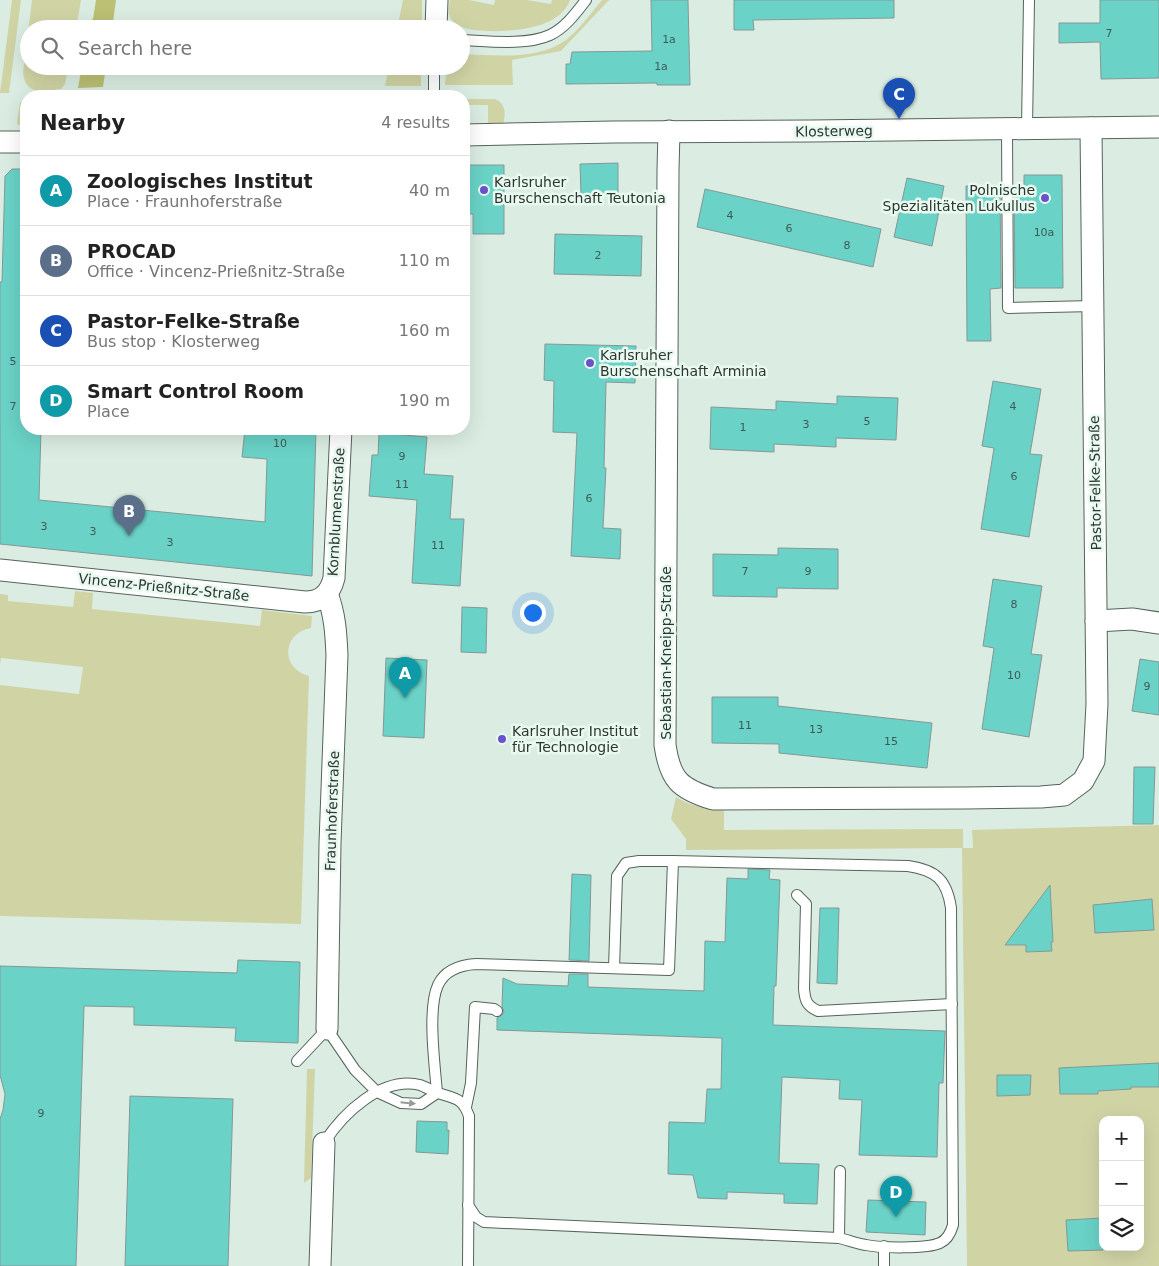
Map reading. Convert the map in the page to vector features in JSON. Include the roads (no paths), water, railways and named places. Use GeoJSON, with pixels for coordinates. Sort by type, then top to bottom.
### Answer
{"type":"FeatureCollection","features":[{"type":"Feature","properties":{"kind":"street"},"geometry":{"type":"LineString","coordinates":[[436,20],[437,0]]}},
{"type":"Feature","properties":{"kind":"street","name":"Klosterweg"},"geometry":{"type":"LineString","coordinates":[[470,135],[669,131],[1159,127]]}},
{"type":"Feature","properties":{"kind":"street","name":"Pastor-Felke-Straße"},"geometry":{"type":"LineString","coordinates":[[1064,795],[1083,780],[1094,761],[1097,704],[1091,128]]}},
{"type":"Feature","properties":{"kind":"street","name":"Sebastian-Kneipp-Straße"},"geometry":{"type":"LineString","coordinates":[[669,131],[665,745],[667,762],[673,775],[683,787],[696,794],[713,799],[966,798],[1064,795]]}},
{"type":"Feature","properties":{"kind":"street"},"geometry":{"type":"LineString","coordinates":[[0,142],[20,142]]}},
{"type":"Feature","properties":{"kind":"street","name":"Kornblumenstraße"},"geometry":{"type":"LineString","coordinates":[[327,594],[332,587],[334,578],[341,435]]}},
{"type":"Feature","properties":{"kind":"street","name":"Vincenz-Prießnitz-Straße"},"geometry":{"type":"LineString","coordinates":[[0,570],[305,602],[313,602],[327,594]]}},
{"type":"Feature","properties":{"kind":"street","name":"Fraunhoferstraße"},"geometry":{"type":"LineString","coordinates":[[326,1029],[337,655],[333,608],[327,594]]}},
{"type":"Feature","properties":{"kind":"street"},"geometry":{"type":"LineString","coordinates":[[1096,621],[1132,619],[1159,623]]}},
{"type":"Feature","properties":{"kind":"street"},"geometry":{"type":"LineString","coordinates":[[320,1266],[324,1143]]}},
{"type":"Feature","properties":{"kind":"lane"},"geometry":{"type":"LineString","coordinates":[[470,40],[519,41],[533,40],[550,35],[564,26],[586,0]]}},
{"type":"Feature","properties":{"kind":"lane"},"geometry":{"type":"LineString","coordinates":[[1029,0],[1017,129],[1008,308],[1094,306]]}},
{"type":"Feature","properties":{"kind":"lane"},"geometry":{"type":"LineString","coordinates":[[433,90],[434,75]]}},
{"type":"Feature","properties":{"kind":"lane"},"geometry":{"type":"LineString","coordinates":[[437,1093],[433,1026],[434,999],[438,985],[443,977],[452,969],[463,965],[476,964],[669,970],[673,861]]}},
{"type":"Feature","properties":{"kind":"lane"},"geometry":{"type":"LineString","coordinates":[[468,1205],[476,1217],[484,1222],[839,1238],[866,1245],[884,1246],[915,1247],[939,1244],[946,1239],[951,1231],[953,1225],[951,908],[949,893],[937,876],[923,868],[908,866],[673,861],[626,863],[617,876],[614,968]]}},
{"type":"Feature","properties":{"kind":"lane"},"geometry":{"type":"LineString","coordinates":[[797,895],[806,904],[804,989],[805,1000],[810,1007],[818,1011],[952,1004]]}},
{"type":"Feature","properties":{"kind":"lane"},"geometry":{"type":"LineString","coordinates":[[466,1107],[471,1083],[475,1007],[498,1011]]}},
{"type":"Feature","properties":{"kind":"lane"},"geometry":{"type":"LineString","coordinates":[[297,1061],[326,1029],[355,1070],[377,1092],[401,1103],[421,1104],[437,1093]]}},
{"type":"Feature","properties":{"kind":"lane"},"geometry":{"type":"LineString","coordinates":[[324,1143],[335,1126],[350,1110],[377,1092],[395,1085],[421,1086],[437,1093],[457,1098],[466,1107],[469,1116],[468,1266]]}},
{"type":"Feature","properties":{"kind":"lane"},"geometry":{"type":"LineString","coordinates":[[839,1238],[840,1171]]}},
{"type":"Feature","properties":{"kind":"lane"},"geometry":{"type":"LineString","coordinates":[[884,1246],[884,1266]]}},
{"type":"Feature","properties":{"kind":"place","name":"Pastor-Felke-Straße"},"geometry":{"type":"Point","coordinates":[899,119]}},
{"type":"Feature","properties":{"kind":"place","name":"Karlsruher Burschenschaft Teutonia"},"geometry":{"type":"Point","coordinates":[484,190]}},
{"type":"Feature","properties":{"kind":"place","name":"Polnische Spezialitäten Lukullus"},"geometry":{"type":"Point","coordinates":[1045,198]}},
{"type":"Feature","properties":{"kind":"place","name":"Karlsruher Burschenschaft Arminia"},"geometry":{"type":"Point","coordinates":[590,363]}},
{"type":"Feature","properties":{"kind":"place","name":"PROCAD"},"geometry":{"type":"Point","coordinates":[129,536]}},
{"type":"Feature","properties":{"kind":"place","name":"Zoologisches Institut"},"geometry":{"type":"Point","coordinates":[405,698]}},
{"type":"Feature","properties":{"kind":"place","name":"Karlsruher Institut für Technologie"},"geometry":{"type":"Point","coordinates":[502,739]}},
{"type":"Feature","properties":{"kind":"place","name":"Smart Control Room"},"geometry":{"type":"Point","coordinates":[896,1217]}}]}
